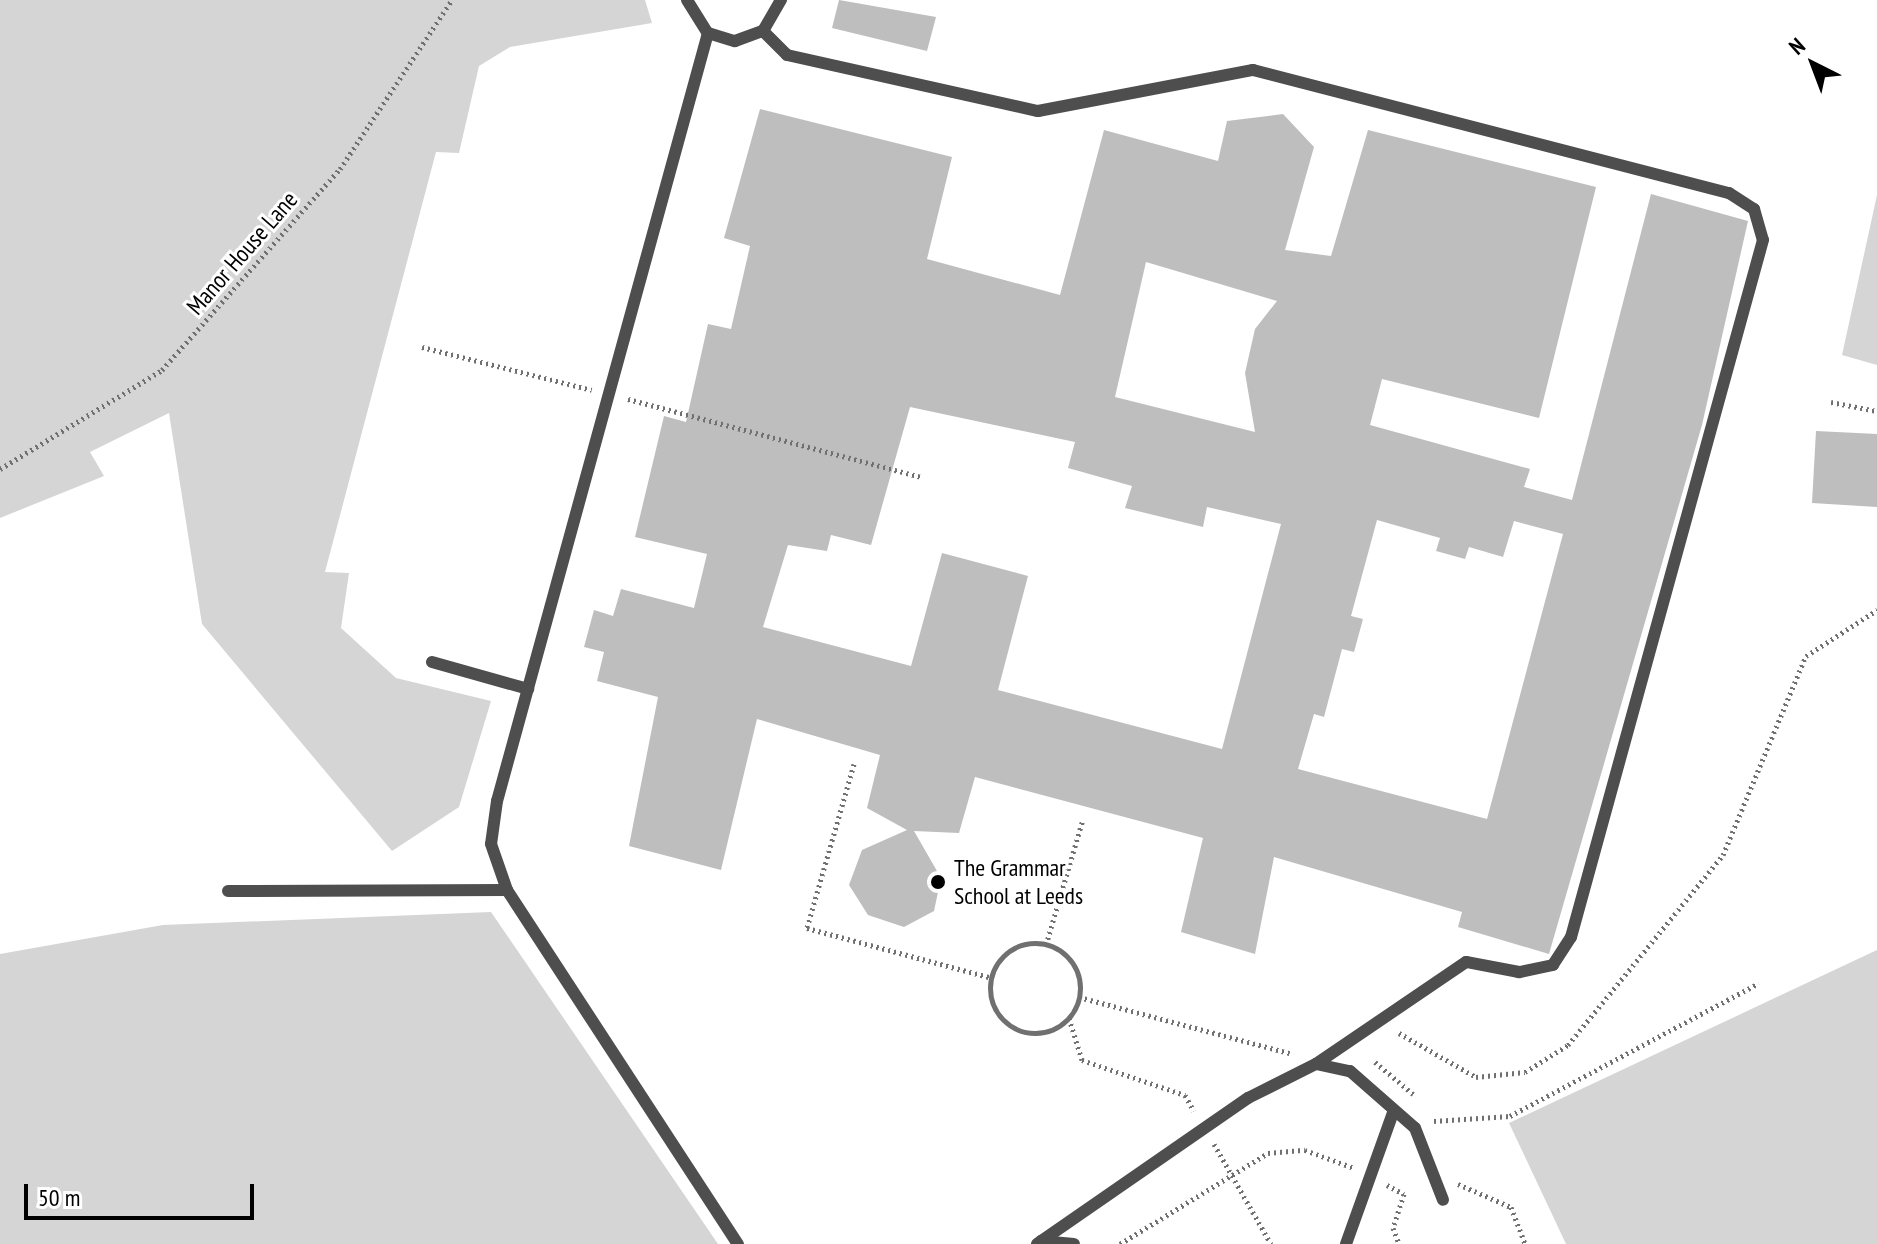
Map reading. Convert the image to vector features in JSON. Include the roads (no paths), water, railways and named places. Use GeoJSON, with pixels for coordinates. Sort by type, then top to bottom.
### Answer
{"type":"FeatureCollection","features":[{"type":"Feature","properties":{"kind":"lane"},"geometry":{"type":"LineString","coordinates":[[687,0],[708,33],[735,41],[763,31],[781,0]]}},
{"type":"Feature","properties":{"kind":"lane"},"geometry":{"type":"LineString","coordinates":[[763,31],[787,55],[1038,111],[1253,70],[1729,193],[1754,209],[1763,240],[1571,937],[1553,965],[1519,972],[1466,962],[1316,1064],[1248,1098],[1155,1159],[1039,1243]]}},
{"type":"Feature","properties":{"kind":"lane"},"geometry":{"type":"LineString","coordinates":[[708,33],[528,689],[491,844],[507,890],[738,1244]]}},
{"type":"Feature","properties":{"kind":"lane"},"geometry":{"type":"LineString","coordinates":[[432,662],[528,689]]}},
{"type":"Feature","properties":{"kind":"lane"},"geometry":{"type":"LineString","coordinates":[[228,891],[507,890]]}},
{"type":"Feature","properties":{"kind":"lane"},"geometry":{"type":"LineString","coordinates":[[1316,1064],[1350,1071],[1393,1113],[1415,1128],[1443,1200]]}},
{"type":"Feature","properties":{"kind":"lane"},"geometry":{"type":"LineString","coordinates":[[1346,1244],[1388,1142],[1393,1113]]}},
{"type":"Feature","properties":{"kind":"lane"},"geometry":{"type":"LineString","coordinates":[[1039,1243],[1074,1244]]}},
{"type":"Feature","properties":{"kind":"place","name":"The Grammar School at Leeds"},"geometry":{"type":"Point","coordinates":[938,882]}}]}
